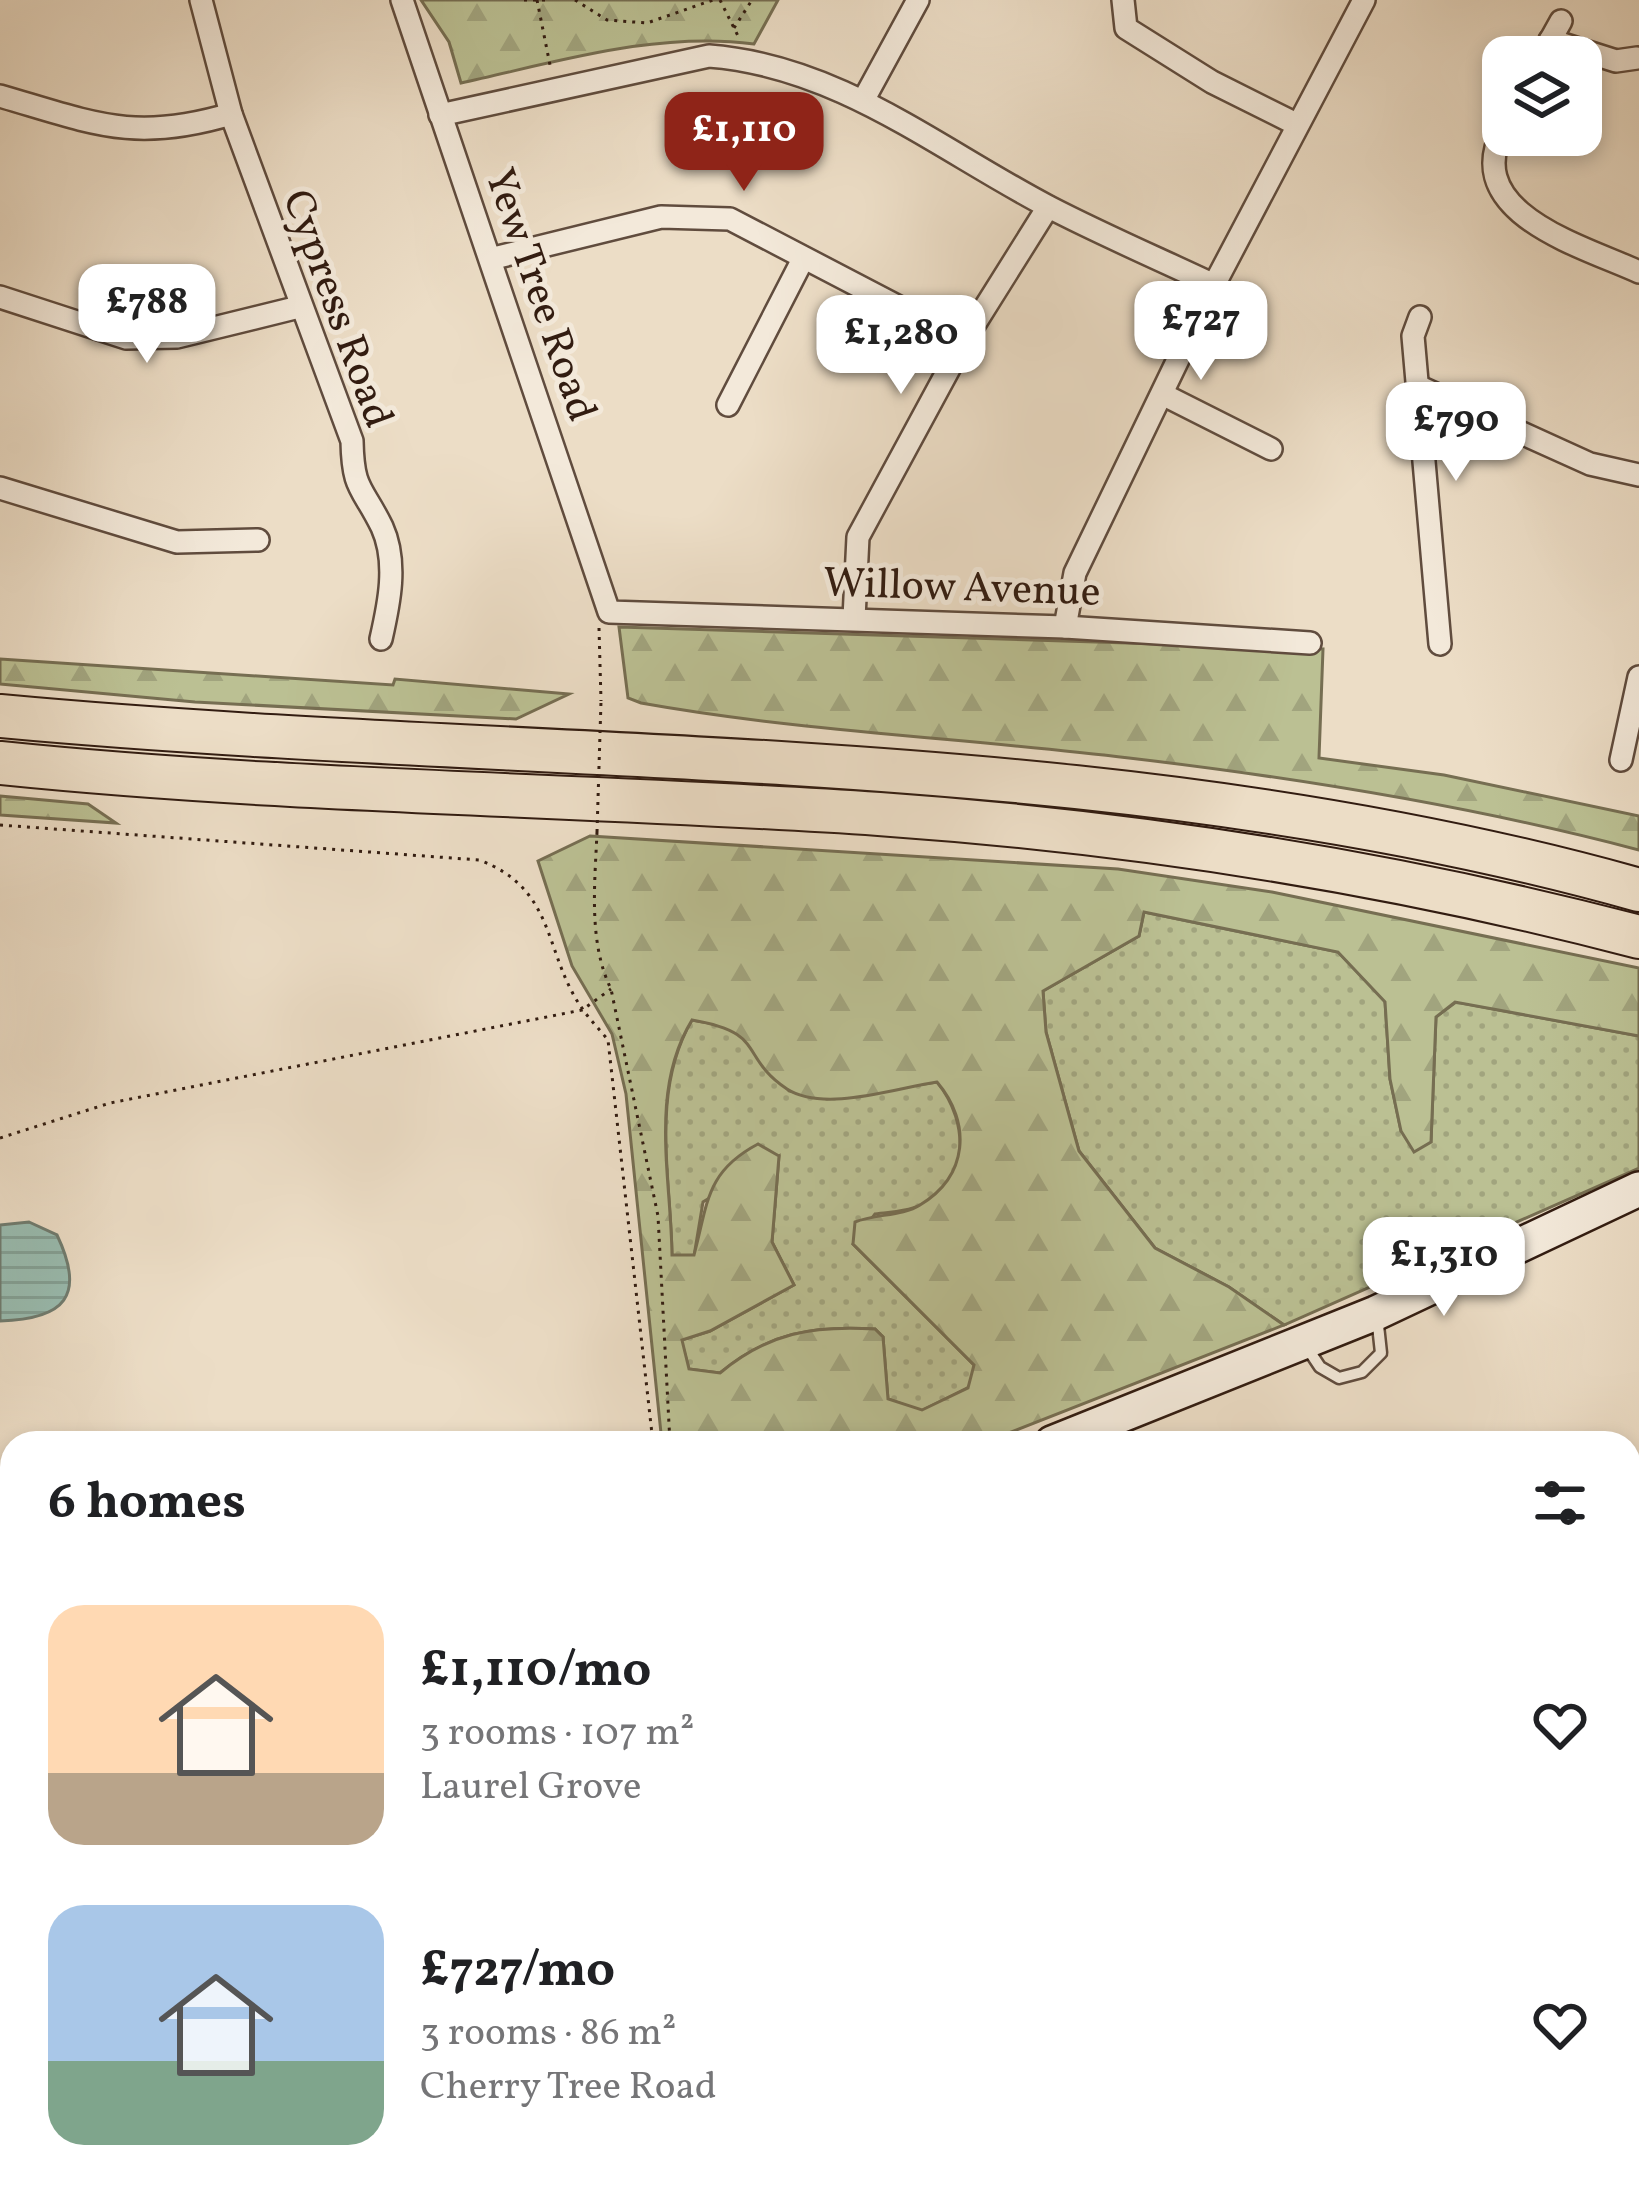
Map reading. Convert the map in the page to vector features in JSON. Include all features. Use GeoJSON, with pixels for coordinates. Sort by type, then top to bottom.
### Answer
{"type":"FeatureCollection","features":[{"type":"Feature","properties":{"kind":"highway"},"geometry":{"type":"LineString","coordinates":[[0,716],[322,743],[962,775],[1270,812],[1568,870],[1639,890]]}},
{"type":"Feature","properties":{"kind":"highway"},"geometry":{"type":"LineString","coordinates":[[0,763],[316,788],[876,814],[1017,826],[1320,868],[1539,911],[1639,938]]}},
{"type":"Feature","properties":{"kind":"street","name":"Cypress Road"},"geometry":{"type":"LineString","coordinates":[[200,0],[231,114],[298,308],[352,441],[353,483],[384,531],[392,589],[381,639]]}},
{"type":"Feature","properties":{"kind":"street","name":"Yew Tree Road"},"geometry":{"type":"LineString","coordinates":[[402,0],[494,258],[604,620]]}},
{"type":"Feature","properties":{"kind":"street"},"geometry":{"type":"LineString","coordinates":[[864,99],[918,0]]}},
{"type":"Feature","properties":{"kind":"street"},"geometry":{"type":"LineString","coordinates":[[1124,0],[1126,28],[1212,82],[1296,124]]}},
{"type":"Feature","properties":{"kind":"street"},"geometry":{"type":"LineString","coordinates":[[1065,627],[1075,573],[1214,285],[1364,0]]}},
{"type":"Feature","properties":{"kind":"street"},"geometry":{"type":"LineString","coordinates":[[440,115],[710,56],[749,59],[864,99],[1048,207],[1214,285]]}},
{"type":"Feature","properties":{"kind":"street"},"geometry":{"type":"LineString","coordinates":[[1602,56],[1616,61],[1636,58]]}},
{"type":"Feature","properties":{"kind":"street"},"geometry":{"type":"LineString","coordinates":[[0,96],[121,131],[181,129],[231,114]]}},
{"type":"Feature","properties":{"kind":"street"},"geometry":{"type":"LineString","coordinates":[[1495,156],[1492,167],[1501,195],[1537,225],[1639,272]]}},
{"type":"Feature","properties":{"kind":"street"},"geometry":{"type":"LineString","coordinates":[[854,618],[858,537],[964,341],[1048,207]]}},
{"type":"Feature","properties":{"kind":"street"},"geometry":{"type":"LineString","coordinates":[[494,258],[661,217],[730,219],[964,341]]}},
{"type":"Feature","properties":{"kind":"street"},"geometry":{"type":"LineString","coordinates":[[728,405],[803,259]]}},
{"type":"Feature","properties":{"kind":"street"},"geometry":{"type":"LineString","coordinates":[[0,297],[125,338],[177,338],[298,308]]}},
{"type":"Feature","properties":{"kind":"street"},"geometry":{"type":"LineString","coordinates":[[1420,317],[1413,336],[1440,644]]}},
{"type":"Feature","properties":{"kind":"street"},"geometry":{"type":"LineString","coordinates":[[1420,387],[1590,464],[1639,475]]}},
{"type":"Feature","properties":{"kind":"street"},"geometry":{"type":"LineString","coordinates":[[1164,395],[1271,449]]}},
{"type":"Feature","properties":{"kind":"street"},"geometry":{"type":"LineString","coordinates":[[0,488],[177,542],[258,540]]}},
{"type":"Feature","properties":{"kind":"street","name":"Willow Avenue"},"geometry":{"type":"LineString","coordinates":[[604,620],[854,618],[1310,643]]}},
{"type":"Feature","properties":{"kind":"street"},"geometry":{"type":"LineString","coordinates":[[1621,760],[1639,676]]}},
{"type":"Feature","properties":{"kind":"street"},"geometry":{"type":"LineString","coordinates":[[1081,1431],[1376,1313],[1639,1189]]}},
{"type":"Feature","properties":{"kind":"lane"},"geometry":{"type":"LineString","coordinates":[[1303,1341],[1329,1374],[1339,1378],[1363,1372],[1381,1353],[1376,1313]]}},
{"type":"Feature","properties":{"kind":"path"},"geometry":{"type":"LineString","coordinates":[[524,0],[547,0]]}},
{"type":"Feature","properties":{"kind":"path"},"geometry":{"type":"LineString","coordinates":[[575,0],[607,20],[647,23],[717,0],[749,59]]}},
{"type":"Feature","properties":{"kind":"path"},"geometry":{"type":"LineString","coordinates":[[734,28],[752,0]]}},
{"type":"Feature","properties":{"kind":"path"},"geometry":{"type":"LineString","coordinates":[[537,1],[556,90]]}},
{"type":"Feature","properties":{"kind":"path"},"geometry":{"type":"LineString","coordinates":[[604,620],[596,919],[603,973],[611,989],[658,1216],[669,1431]]}},
{"type":"Feature","properties":{"kind":"path"},"geometry":{"type":"LineString","coordinates":[[0,825],[479,860],[515,879],[533,898],[582,1010],[608,1040],[617,1084],[651,1431]]}},
{"type":"Feature","properties":{"kind":"path"},"geometry":{"type":"LineString","coordinates":[[0,1138],[110,1103],[582,1010],[611,989]]}},
{"type":"Feature","properties":{"kind":"green space"},"geometry":{"type":"Polygon","coordinates":[[[421,0],[778,0],[754,44],[644,45],[461,83],[449,42],[421,0]]]}},
{"type":"Feature","properties":{"kind":"green space"},"geometry":{"type":"Polygon","coordinates":[[[619,627],[1323,649],[1319,758],[1444,775],[1639,816],[1639,850],[1450,807],[1257,775],[763,721],[641,703],[628,698],[619,627]]]}},
{"type":"Feature","properties":{"kind":"green space"},"geometry":{"type":"Polygon","coordinates":[[[0,659],[393,685],[395,679],[569,694],[516,719],[195,702],[0,684],[0,659]]]}},
{"type":"Feature","properties":{"kind":"green space"},"geometry":{"type":"Polygon","coordinates":[[[0,796],[88,804],[116,823],[0,815],[0,796]]]}},
{"type":"Feature","properties":{"kind":"green space"},"geometry":{"type":"Polygon","coordinates":[[[590,836],[1118,869],[1272,892],[1639,968],[1639,1036],[1455,1002],[1436,1017],[1431,1142],[1414,1152],[1401,1131],[1390,1079],[1385,1002],[1338,952],[1144,912],[1139,936],[1043,991],[1046,1032],[1079,1151],[1155,1248],[1229,1287],[1284,1325],[1014,1431],[661,1431],[626,1094],[612,1034],[572,966],[538,861],[590,836]],[[692,1020],[671,1075],[666,1134],[672,1255],[694,1255],[718,1178],[758,1144],[779,1156],[772,1242],[794,1285],[710,1331],[682,1340],[689,1369],[720,1373],[756,1349],[792,1334],[875,1329],[883,1337],[888,1399],[922,1410],[968,1388],[974,1365],[853,1244],[855,1222],[913,1209],[948,1179],[960,1148],[960,1131],[948,1098],[937,1082],[840,1099],[802,1096],[772,1077],[732,1032],[692,1020]]]}},
{"type":"Feature","properties":{"kind":"green space"},"geometry":{"type":"Polygon","coordinates":[[[1144,912],[1338,952],[1385,1001],[1390,1079],[1401,1131],[1431,1141],[1436,1017],[1456,1002],[1639,1036],[1639,1168],[1284,1325],[1229,1287],[1155,1248],[1079,1151],[1046,1032],[1043,991],[1139,936],[1144,912]]]}},
{"type":"Feature","properties":{"kind":"green space"},"geometry":{"type":"Polygon","coordinates":[[[692,1020],[736,1028],[789,1091],[827,1099],[937,1082],[948,1098],[959,1134],[955,1170],[932,1199],[909,1209],[875,1214],[853,1244],[975,1366],[969,1387],[921,1411],[888,1399],[883,1337],[875,1329],[792,1334],[756,1349],[720,1373],[689,1369],[681,1340],[710,1331],[794,1285],[772,1242],[779,1156],[703,1202],[694,1256],[672,1256],[667,1105],[679,1048],[692,1020]]]}},
{"type":"Feature","properties":{"kind":"water"},"geometry":{"type":"Polygon","coordinates":[[[29,1222],[57,1235],[66,1256],[69,1288],[54,1309],[0,1321],[0,1225],[29,1222]]]}}]}
